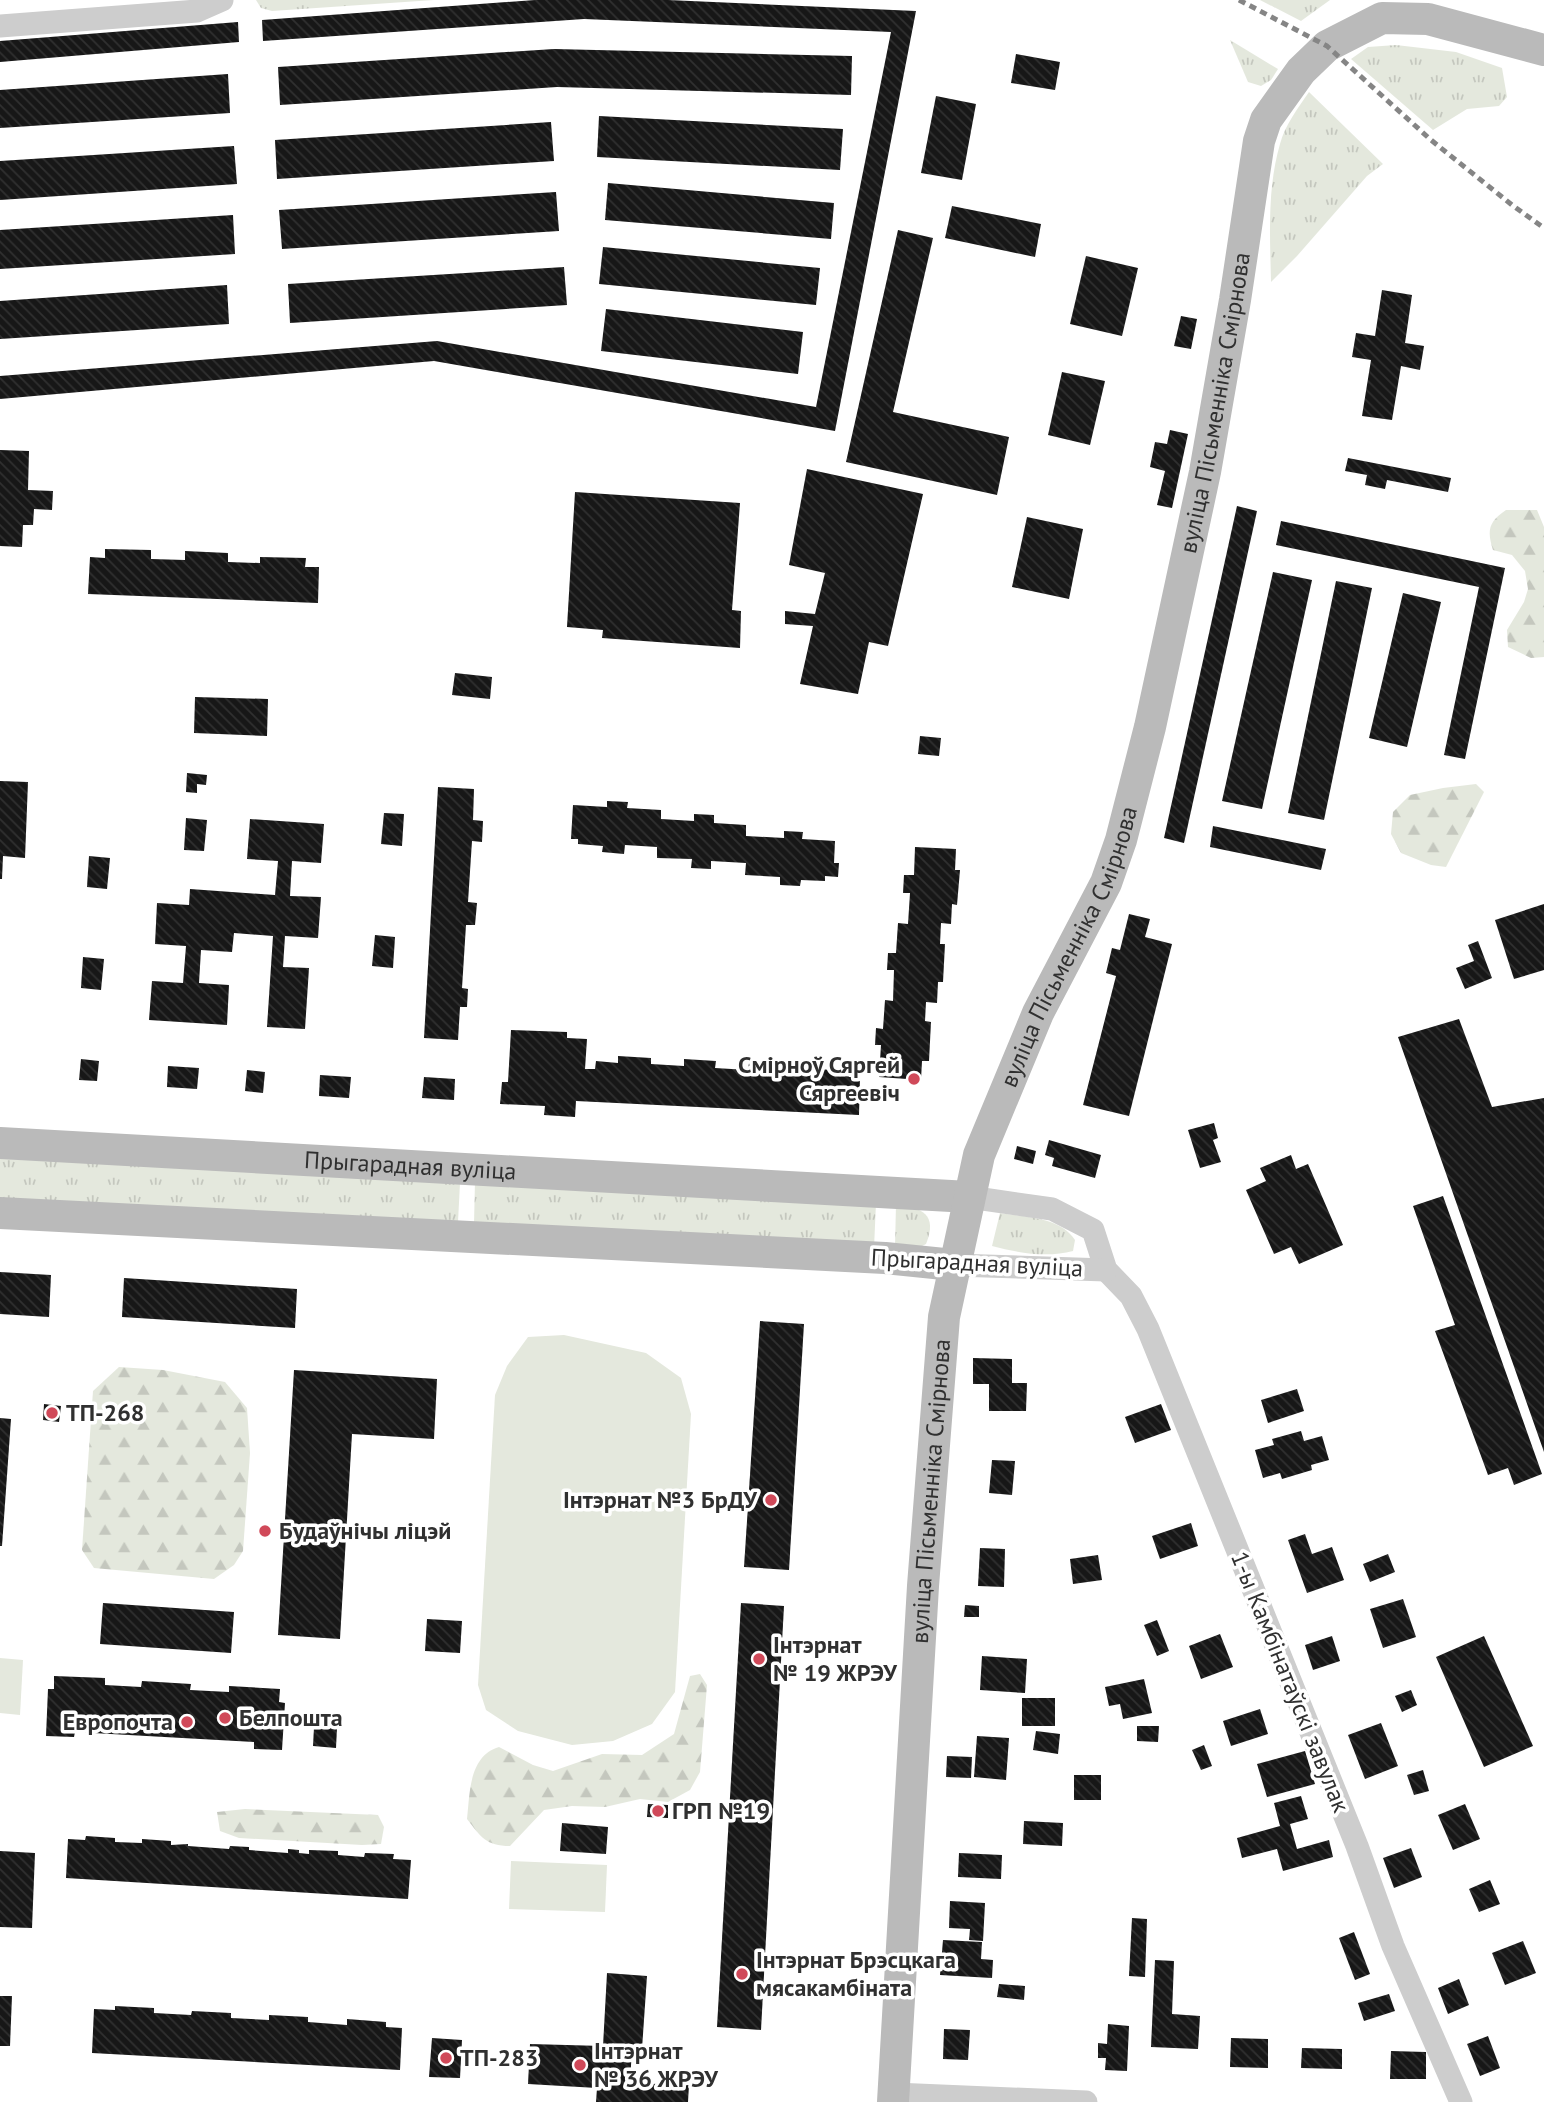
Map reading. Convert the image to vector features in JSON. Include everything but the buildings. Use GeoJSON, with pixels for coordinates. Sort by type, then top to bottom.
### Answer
{"type":"FeatureCollection","features":[{"type":"Feature","properties":{"kind":"main road","name":"вуліца Пісьменніка Смірнова"},"geometry":{"type":"LineString","coordinates":[[893,2098],[923,1586],[944,1317],[979,1155],[1038,1013],[1106,883],[1121,840],[1150,727],[1205,472],[1259,141],[1266,120],[1301,71],[1327,46],[1381,18],[1428,19],[1544,50]]}},
{"type":"Feature","properties":{"kind":"main road","name":"Прыгарадная вуліца"},"geometry":{"type":"LineString","coordinates":[[0,1143],[970,1197]]}},
{"type":"Feature","properties":{"kind":"main road","name":"Прыгарадная вуліца"},"geometry":{"type":"LineString","coordinates":[[0,1213],[885,1258],[954,1265]]}},
{"type":"Feature","properties":{"kind":"street"},"geometry":{"type":"LineString","coordinates":[[0,26],[197,11],[222,0]]}},
{"type":"Feature","properties":{"kind":"street","name":"Прыгарадная вуліца"},"geometry":{"type":"LineString","coordinates":[[954,1265],[1106,1270],[1093,1230],[1052,1209],[970,1197]]}},
{"type":"Feature","properties":{"kind":"street","name":"1-ы Камбінатаўскі завулак"},"geometry":{"type":"LineString","coordinates":[[1106,1270],[1131,1296],[1148,1329],[1357,1846],[1393,1946],[1461,2102]]}},
{"type":"Feature","properties":{"kind":"street"},"geometry":{"type":"LineString","coordinates":[[893,2098],[1086,2102]]}},
{"type":"Feature","properties":{"kind":"green space"},"geometry":{"type":"Polygon","coordinates":[[[256,0],[434,0],[272,11],[261,8],[256,0]]]}},
{"type":"Feature","properties":{"kind":"green space"},"geometry":{"type":"Polygon","coordinates":[[[1260,0],[1330,0],[1301,21],[1260,0]]]}},
{"type":"Feature","properties":{"kind":"green space"},"geometry":{"type":"Polygon","coordinates":[[[1230,40],[1278,69],[1271,80],[1261,86],[1248,82],[1230,40]]]}},
{"type":"Feature","properties":{"kind":"green space"},"geometry":{"type":"Polygon","coordinates":[[[1396,45],[1456,52],[1502,68],[1507,97],[1499,106],[1467,109],[1433,130],[1351,59],[1368,47],[1396,45]]]}},
{"type":"Feature","properties":{"kind":"green space"},"geometry":{"type":"Polygon","coordinates":[[[1309,92],[1383,164],[1367,176],[1271,282],[1270,213],[1276,161],[1285,130],[1309,92]]]}},
{"type":"Feature","properties":{"kind":"green space"},"geometry":{"type":"Polygon","coordinates":[[[1506,510],[1537,510],[1544,527],[1544,657],[1531,658],[1508,647],[1507,630],[1524,602],[1528,589],[1525,571],[1512,555],[1493,550],[1491,543],[1490,527],[1506,510]]]}},
{"type":"Feature","properties":{"kind":"green space"},"geometry":{"type":"Polygon","coordinates":[[[1476,784],[1484,792],[1446,867],[1431,865],[1401,853],[1391,834],[1393,812],[1410,795],[1476,784]]]}},
{"type":"Feature","properties":{"kind":"green space"},"geometry":{"type":"Polygon","coordinates":[[[0,1157],[460,1183],[458,1222],[0,1199],[0,1157]]]}},
{"type":"Feature","properties":{"kind":"green space"},"geometry":{"type":"Polygon","coordinates":[[[475,1181],[876,1203],[874,1248],[474,1224],[475,1181]]]}},
{"type":"Feature","properties":{"kind":"green space"},"geometry":{"type":"Polygon","coordinates":[[[896,1204],[920,1211],[929,1219],[926,1244],[920,1247],[895,1247],[896,1204]]]}},
{"type":"Feature","properties":{"kind":"green space"},"geometry":{"type":"Polygon","coordinates":[[[1000,1213],[1052,1222],[1069,1232],[1075,1240],[1073,1251],[1033,1254],[992,1246],[1000,1213]]]}},
{"type":"Feature","properties":{"kind":"green space"},"geometry":{"type":"Polygon","coordinates":[[[564,1335],[646,1353],[681,1378],[691,1414],[675,1692],[652,1724],[613,1741],[572,1745],[518,1731],[486,1710],[478,1685],[495,1395],[507,1366],[528,1337],[564,1335]]]}},
{"type":"Feature","properties":{"kind":"green space"},"geometry":{"type":"Polygon","coordinates":[[[119,1367],[163,1370],[225,1382],[247,1408],[250,1453],[243,1551],[234,1565],[214,1579],[94,1568],[82,1550],[93,1391],[119,1367]]]}},
{"type":"Feature","properties":{"kind":"green space"},"geometry":{"type":"Polygon","coordinates":[[[0,1658],[23,1660],[20,1715],[0,1713],[0,1658]]]}},
{"type":"Feature","properties":{"kind":"green space"},"geometry":{"type":"Polygon","coordinates":[[[700,1674],[707,1685],[700,1772],[690,1790],[668,1802],[640,1799],[605,1807],[572,1806],[544,1810],[510,1846],[495,1844],[485,1839],[467,1819],[473,1776],[482,1758],[489,1752],[499,1747],[533,1765],[553,1771],[602,1754],[642,1755],[674,1734],[690,1676],[700,1674]]]}},
{"type":"Feature","properties":{"kind":"green space"},"geometry":{"type":"Polygon","coordinates":[[[245,1809],[378,1815],[384,1827],[381,1844],[239,1838],[220,1831],[217,1812],[245,1809]]]}},
{"type":"Feature","properties":{"kind":"green space"},"geometry":{"type":"Polygon","coordinates":[[[511,1861],[607,1865],[605,1912],[509,1909],[511,1861]]]}},
{"type":"Feature","properties":{"kind":"railway"},"geometry":{"type":"LineString","coordinates":[[1239,0],[1327,46],[1431,140],[1544,228]]}},
{"type":"Feature","properties":{"kind":"place","name":"Смірноў Сяргей Сяргеевіч"},"geometry":{"type":"Point","coordinates":[914,1079]}},
{"type":"Feature","properties":{"kind":"place","name":"ТП-268"},"geometry":{"type":"Point","coordinates":[52,1413]}},
{"type":"Feature","properties":{"kind":"place","name":"Інтэрнат №3 БрДУ"},"geometry":{"type":"Point","coordinates":[771,1500]}},
{"type":"Feature","properties":{"kind":"place","name":"Будаўнічы ліцэй"},"geometry":{"type":"Point","coordinates":[265,1531]}},
{"type":"Feature","properties":{"kind":"place","name":"Інтэрнат № 19 ЖРЭУ"},"geometry":{"type":"Point","coordinates":[759,1659]}},
{"type":"Feature","properties":{"kind":"place","name":"Белпошта"},"geometry":{"type":"Point","coordinates":[225,1718]}},
{"type":"Feature","properties":{"kind":"place","name":"Европочта"},"geometry":{"type":"Point","coordinates":[187,1722]}},
{"type":"Feature","properties":{"kind":"place","name":"ГРП №19"},"geometry":{"type":"Point","coordinates":[658,1811]}},
{"type":"Feature","properties":{"kind":"place","name":"Інтэрнат Брэсцкага мясакамбіната"},"geometry":{"type":"Point","coordinates":[742,1974]}},
{"type":"Feature","properties":{"kind":"place","name":"ТП-283"},"geometry":{"type":"Point","coordinates":[446,2058]}},
{"type":"Feature","properties":{"kind":"place","name":"Інтэрнат № 36 ЖРЭУ"},"geometry":{"type":"Point","coordinates":[580,2065]}}]}
